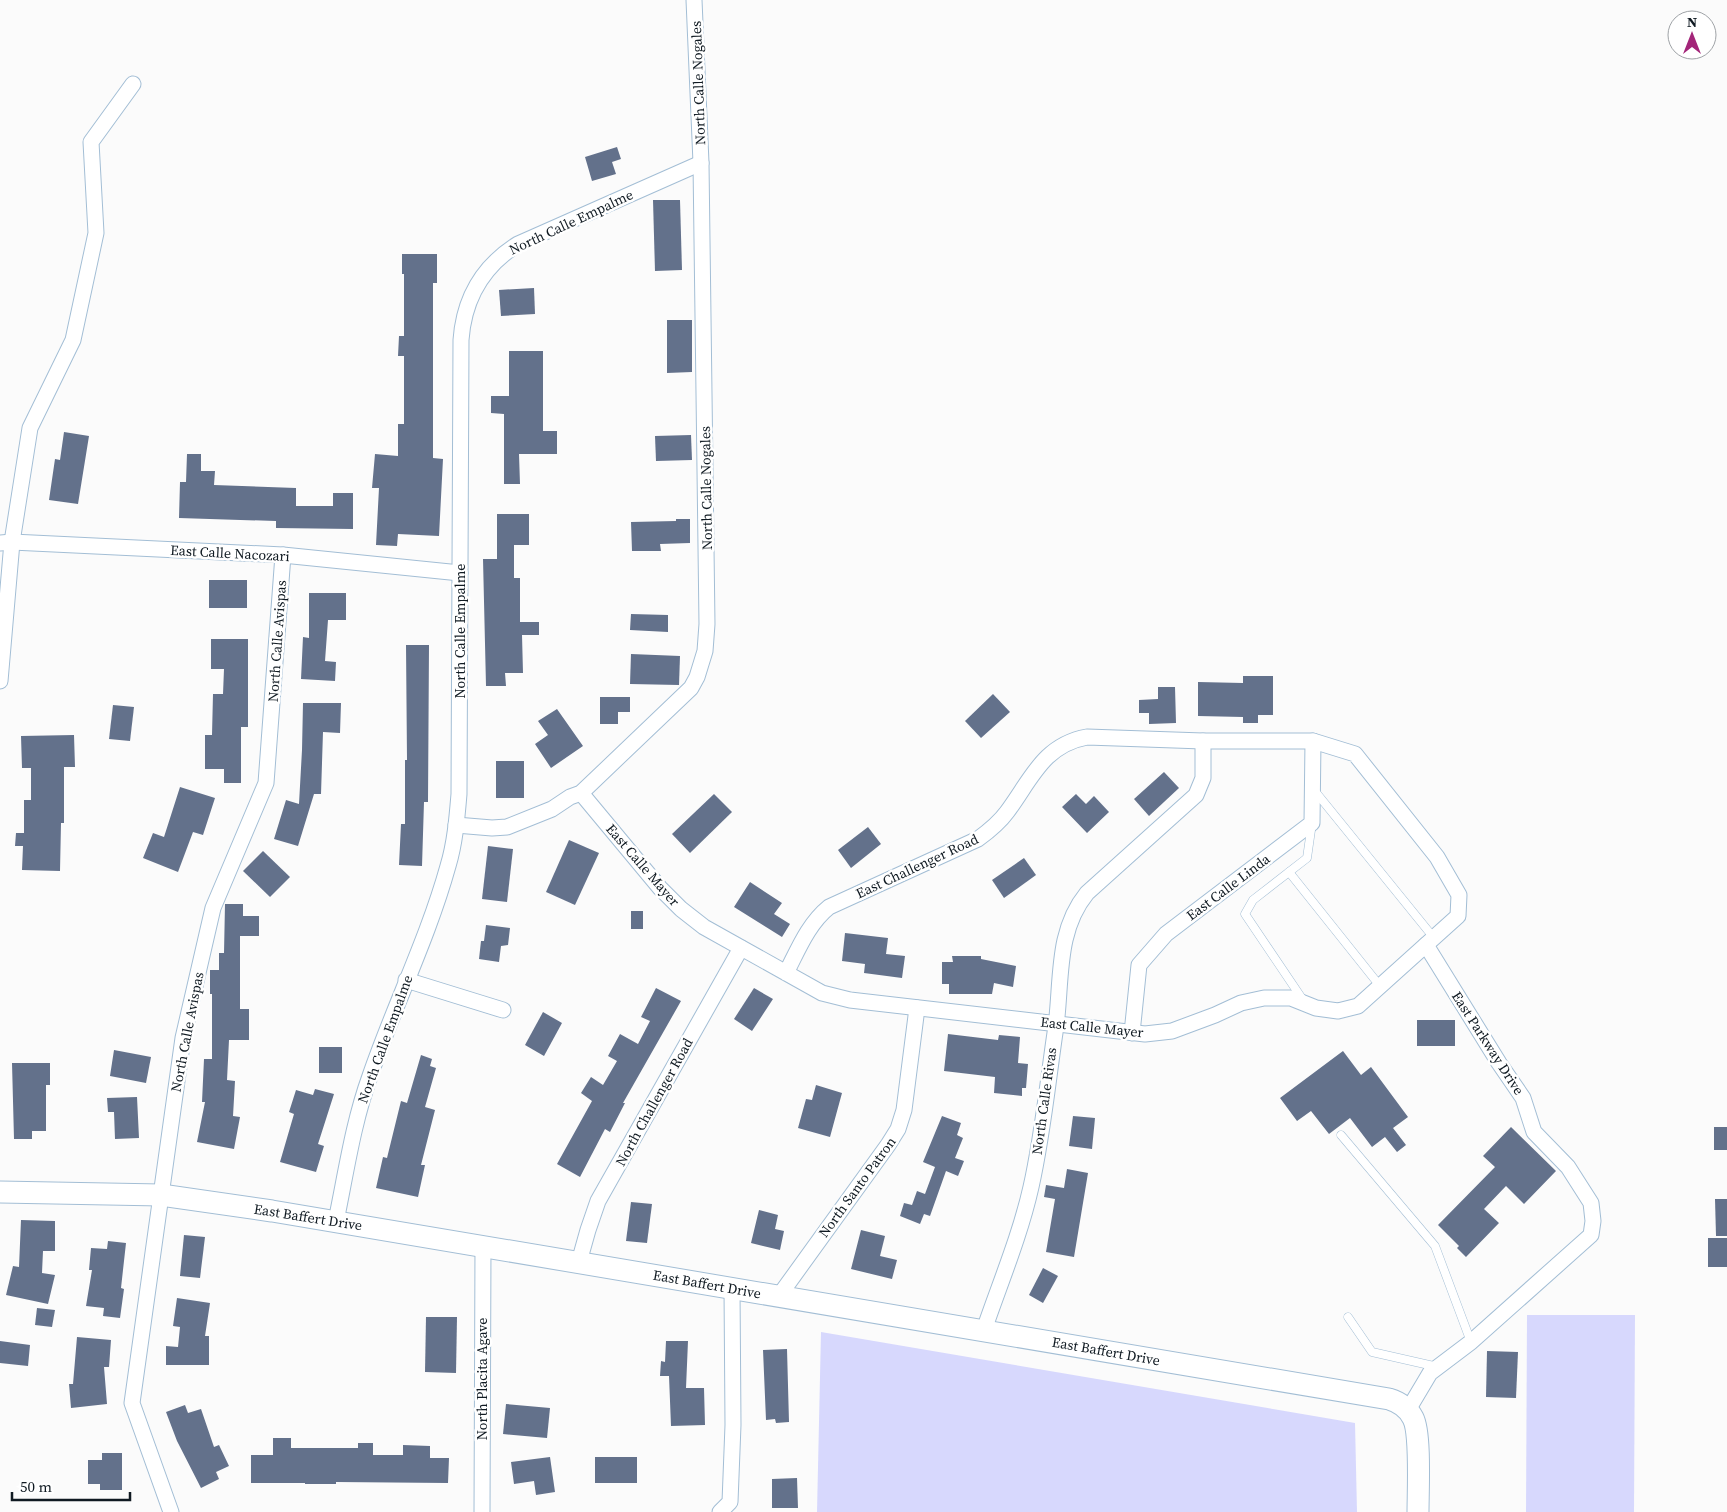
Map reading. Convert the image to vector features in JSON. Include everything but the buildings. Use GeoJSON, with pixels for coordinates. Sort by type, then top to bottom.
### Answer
{"type":"FeatureCollection","features":[{"type":"Feature","properties":{"kind":"street","name":"North Calle Nogales"},"geometry":{"type":"LineString","coordinates":[[456,825],[492,828],[507,827],[552,809],[570,797],[581,793],[691,688],[697,677],[705,651],[707,624],[701,163],[694,0]]}},
{"type":"Feature","properties":{"kind":"street"},"geometry":{"type":"LineString","coordinates":[[0,681],[6,542],[30,428],[74,340],[96,234],[91,142],[133,84]]}},
{"type":"Feature","properties":{"kind":"street","name":"North Calle Empalme"},"geometry":{"type":"LineString","coordinates":[[336,1221],[356,1124],[369,1078],[438,898],[449,864],[456,825],[459,794],[461,340],[464,314],[474,290],[488,268],[518,244],[701,163]]}},
{"type":"Feature","properties":{"kind":"street","name":"East Calle Nacozari"},"geometry":{"type":"LineString","coordinates":[[6,542],[283,555],[460,573]]}},
{"type":"Feature","properties":{"kind":"street","name":"North Calle Avispas"},"geometry":{"type":"LineString","coordinates":[[171,1512],[132,1403],[183,1038],[213,908],[266,783],[283,555]]}},
{"type":"Feature","properties":{"kind":"street","name":"East Challenger Road"},"geometry":{"type":"LineString","coordinates":[[786,973],[810,927],[823,911],[835,903],[978,839],[998,823],[1041,764],[1058,747],[1087,737],[1203,741],[1313,741]]}},
{"type":"Feature","properties":{"kind":"street","name":"North Calle Rivas"},"geometry":{"type":"LineString","coordinates":[[984,1330],[1019,1229],[1031,1187],[1056,1024],[1065,936],[1076,908],[1095,886],[1196,795],[1203,778],[1203,741]]}},
{"type":"Feature","properties":{"kind":"street"},"geometry":{"type":"LineString","coordinates":[[1312,824],[1313,741]]}},
{"type":"Feature","properties":{"kind":"street","name":"East Calle Mayer"},"geometry":{"type":"LineString","coordinates":[[581,793],[660,888],[681,909],[704,927],[809,986],[836,997],[917,1008],[1132,1033],[1159,1033],[1172,1031],[1241,1003],[1264,998],[1291,998],[1316,1008],[1338,1011],[1358,1006],[1458,916],[1459,895],[1437,857],[1355,754],[1313,741]]}},
{"type":"Feature","properties":{"kind":"street","name":"East Calle Linda"},"geometry":{"type":"LineString","coordinates":[[1132,1033],[1138,965],[1166,934],[1312,824]]}},
{"type":"Feature","properties":{"kind":"street","name":"East Parkway Drive"},"geometry":{"type":"LineString","coordinates":[[1430,942],[1499,1063],[1523,1098],[1534,1132],[1568,1167],[1591,1203],[1593,1221],[1591,1235],[1470,1342]]}},
{"type":"Feature","properties":{"kind":"street","name":"North Challenger Road"},"geometry":{"type":"LineString","coordinates":[[580,1262],[598,1201],[742,948]]}},
{"type":"Feature","properties":{"kind":"street"},"geometry":{"type":"LineString","coordinates":[[406,980],[503,1010]]}},
{"type":"Feature","properties":{"kind":"street","name":"North Santo Patron"},"geometry":{"type":"LineString","coordinates":[[779,1296],[898,1129],[904,1110],[917,1008]]}},
{"type":"Feature","properties":{"kind":"street","name":"East Baffert Drive"},"geometry":{"type":"LineString","coordinates":[[0,1192],[161,1195],[336,1221],[1389,1399],[1402,1404],[1408,1410]]}},
{"type":"Feature","properties":{"kind":"street","name":"North Placita Agave"},"geometry":{"type":"LineString","coordinates":[[482,1246],[482,1512]]}},
{"type":"Feature","properties":{"kind":"street"},"geometry":{"type":"LineString","coordinates":[[725,1507],[734,1425],[732,1288]]}},
{"type":"Feature","properties":{"kind":"street"},"geometry":{"type":"LineString","coordinates":[[1418,1512],[1417,1431],[1408,1410],[1430,1373],[1470,1342]]}},
{"type":"Feature","properties":{"kind":"lane"},"geometry":{"type":"LineString","coordinates":[[1313,789],[1430,942]]}},
{"type":"Feature","properties":{"kind":"lane"},"geometry":{"type":"LineString","coordinates":[[1305,1003],[1245,914],[1253,900],[1307,858],[1312,824]]}},
{"type":"Feature","properties":{"kind":"lane"},"geometry":{"type":"LineString","coordinates":[[1289,872],[1380,986]]}},
{"type":"Feature","properties":{"kind":"lane"},"geometry":{"type":"LineString","coordinates":[[1341,1135],[1435,1246],[1470,1342]]}},
{"type":"Feature","properties":{"kind":"lane"},"geometry":{"type":"LineString","coordinates":[[1348,1317],[1372,1352],[1438,1367]]}},
{"type":"Feature","properties":{"kind":"shaded area"},"geometry":{"type":"Polygon","coordinates":[[[1527,1315],[1635,1315],[1634,1512],[1526,1512],[1527,1315]]]}},
{"type":"Feature","properties":{"kind":"shaded area"},"geometry":{"type":"Polygon","coordinates":[[[821,1332],[1355,1423],[1357,1512],[817,1512],[821,1332]]]}}]}
